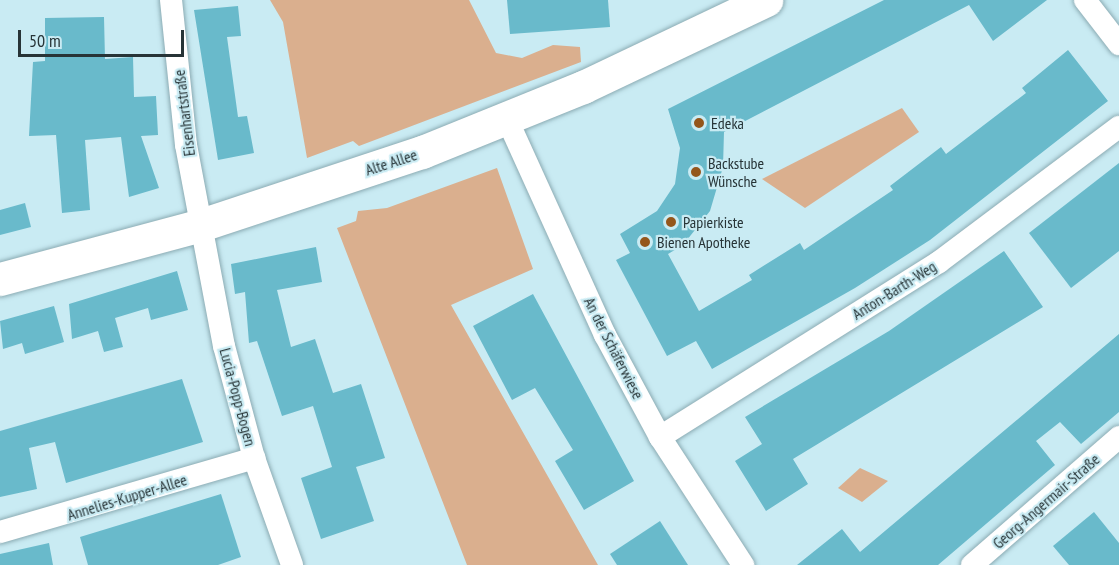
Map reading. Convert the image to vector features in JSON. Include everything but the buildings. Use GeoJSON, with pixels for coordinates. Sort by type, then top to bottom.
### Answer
{"type":"FeatureCollection","features":[{"type":"Feature","properties":{"kind":"street","name":"Eisenhartstraße"},"geometry":{"type":"LineString","coordinates":[[171,0],[201,225]]}},
{"type":"Feature","properties":{"kind":"street","name":"Alte Allee"},"geometry":{"type":"LineString","coordinates":[[0,279],[201,225],[507,119],[766,0]]}},
{"type":"Feature","properties":{"kind":"street"},"geometry":{"type":"LineString","coordinates":[[1085,0],[1119,44]]}},
{"type":"Feature","properties":{"kind":"street","name":"An der Schäferwiese"},"geometry":{"type":"LineString","coordinates":[[507,119],[597,319],[660,437],[743,565]]}},
{"type":"Feature","properties":{"kind":"street","name":"Anton-Barth-Weg"},"geometry":{"type":"LineString","coordinates":[[660,437],[939,262],[1119,127]]}},
{"type":"Feature","properties":{"kind":"street","name":"Lucia-Popp-Bogen"},"geometry":{"type":"LineString","coordinates":[[201,225],[224,346],[254,458],[292,565]]}},
{"type":"Feature","properties":{"kind":"street","name":"Georg-Angermair-Straße"},"geometry":{"type":"LineString","coordinates":[[972,565],[1119,436]]}},
{"type":"Feature","properties":{"kind":"street","name":"Annelies-Kupper-Allee"},"geometry":{"type":"LineString","coordinates":[[0,532],[254,458]]}},
{"type":"Feature","properties":{"kind":"shaded area"},"geometry":{"type":"Polygon","coordinates":[[[270,0],[469,0],[496,53],[522,58],[553,45],[580,47],[581,62],[359,146],[353,141],[307,158],[283,22],[270,0]]]}},
{"type":"Feature","properties":{"kind":"shaded area"},"geometry":{"type":"Polygon","coordinates":[[[902,108],[919,132],[805,208],[762,179],[902,108]]]}},
{"type":"Feature","properties":{"kind":"shaded area"},"geometry":{"type":"Polygon","coordinates":[[[497,168],[533,269],[451,305],[598,565],[467,565],[337,228],[356,221],[358,211],[387,208],[497,168]]]}},
{"type":"Feature","properties":{"kind":"shaded area"},"geometry":{"type":"Polygon","coordinates":[[[860,468],[888,481],[862,502],[838,488],[860,468]]]}},
{"type":"Feature","properties":{"kind":"place","name":"Edeka"},"geometry":{"type":"Point","coordinates":[699,123]}},
{"type":"Feature","properties":{"kind":"place","name":"Backstube Wünsche"},"geometry":{"type":"Point","coordinates":[696,172]}},
{"type":"Feature","properties":{"kind":"place","name":"Papierkiste"},"geometry":{"type":"Point","coordinates":[671,222]}},
{"type":"Feature","properties":{"kind":"place","name":"Bienen Apotheke"},"geometry":{"type":"Point","coordinates":[645,242]}}]}
